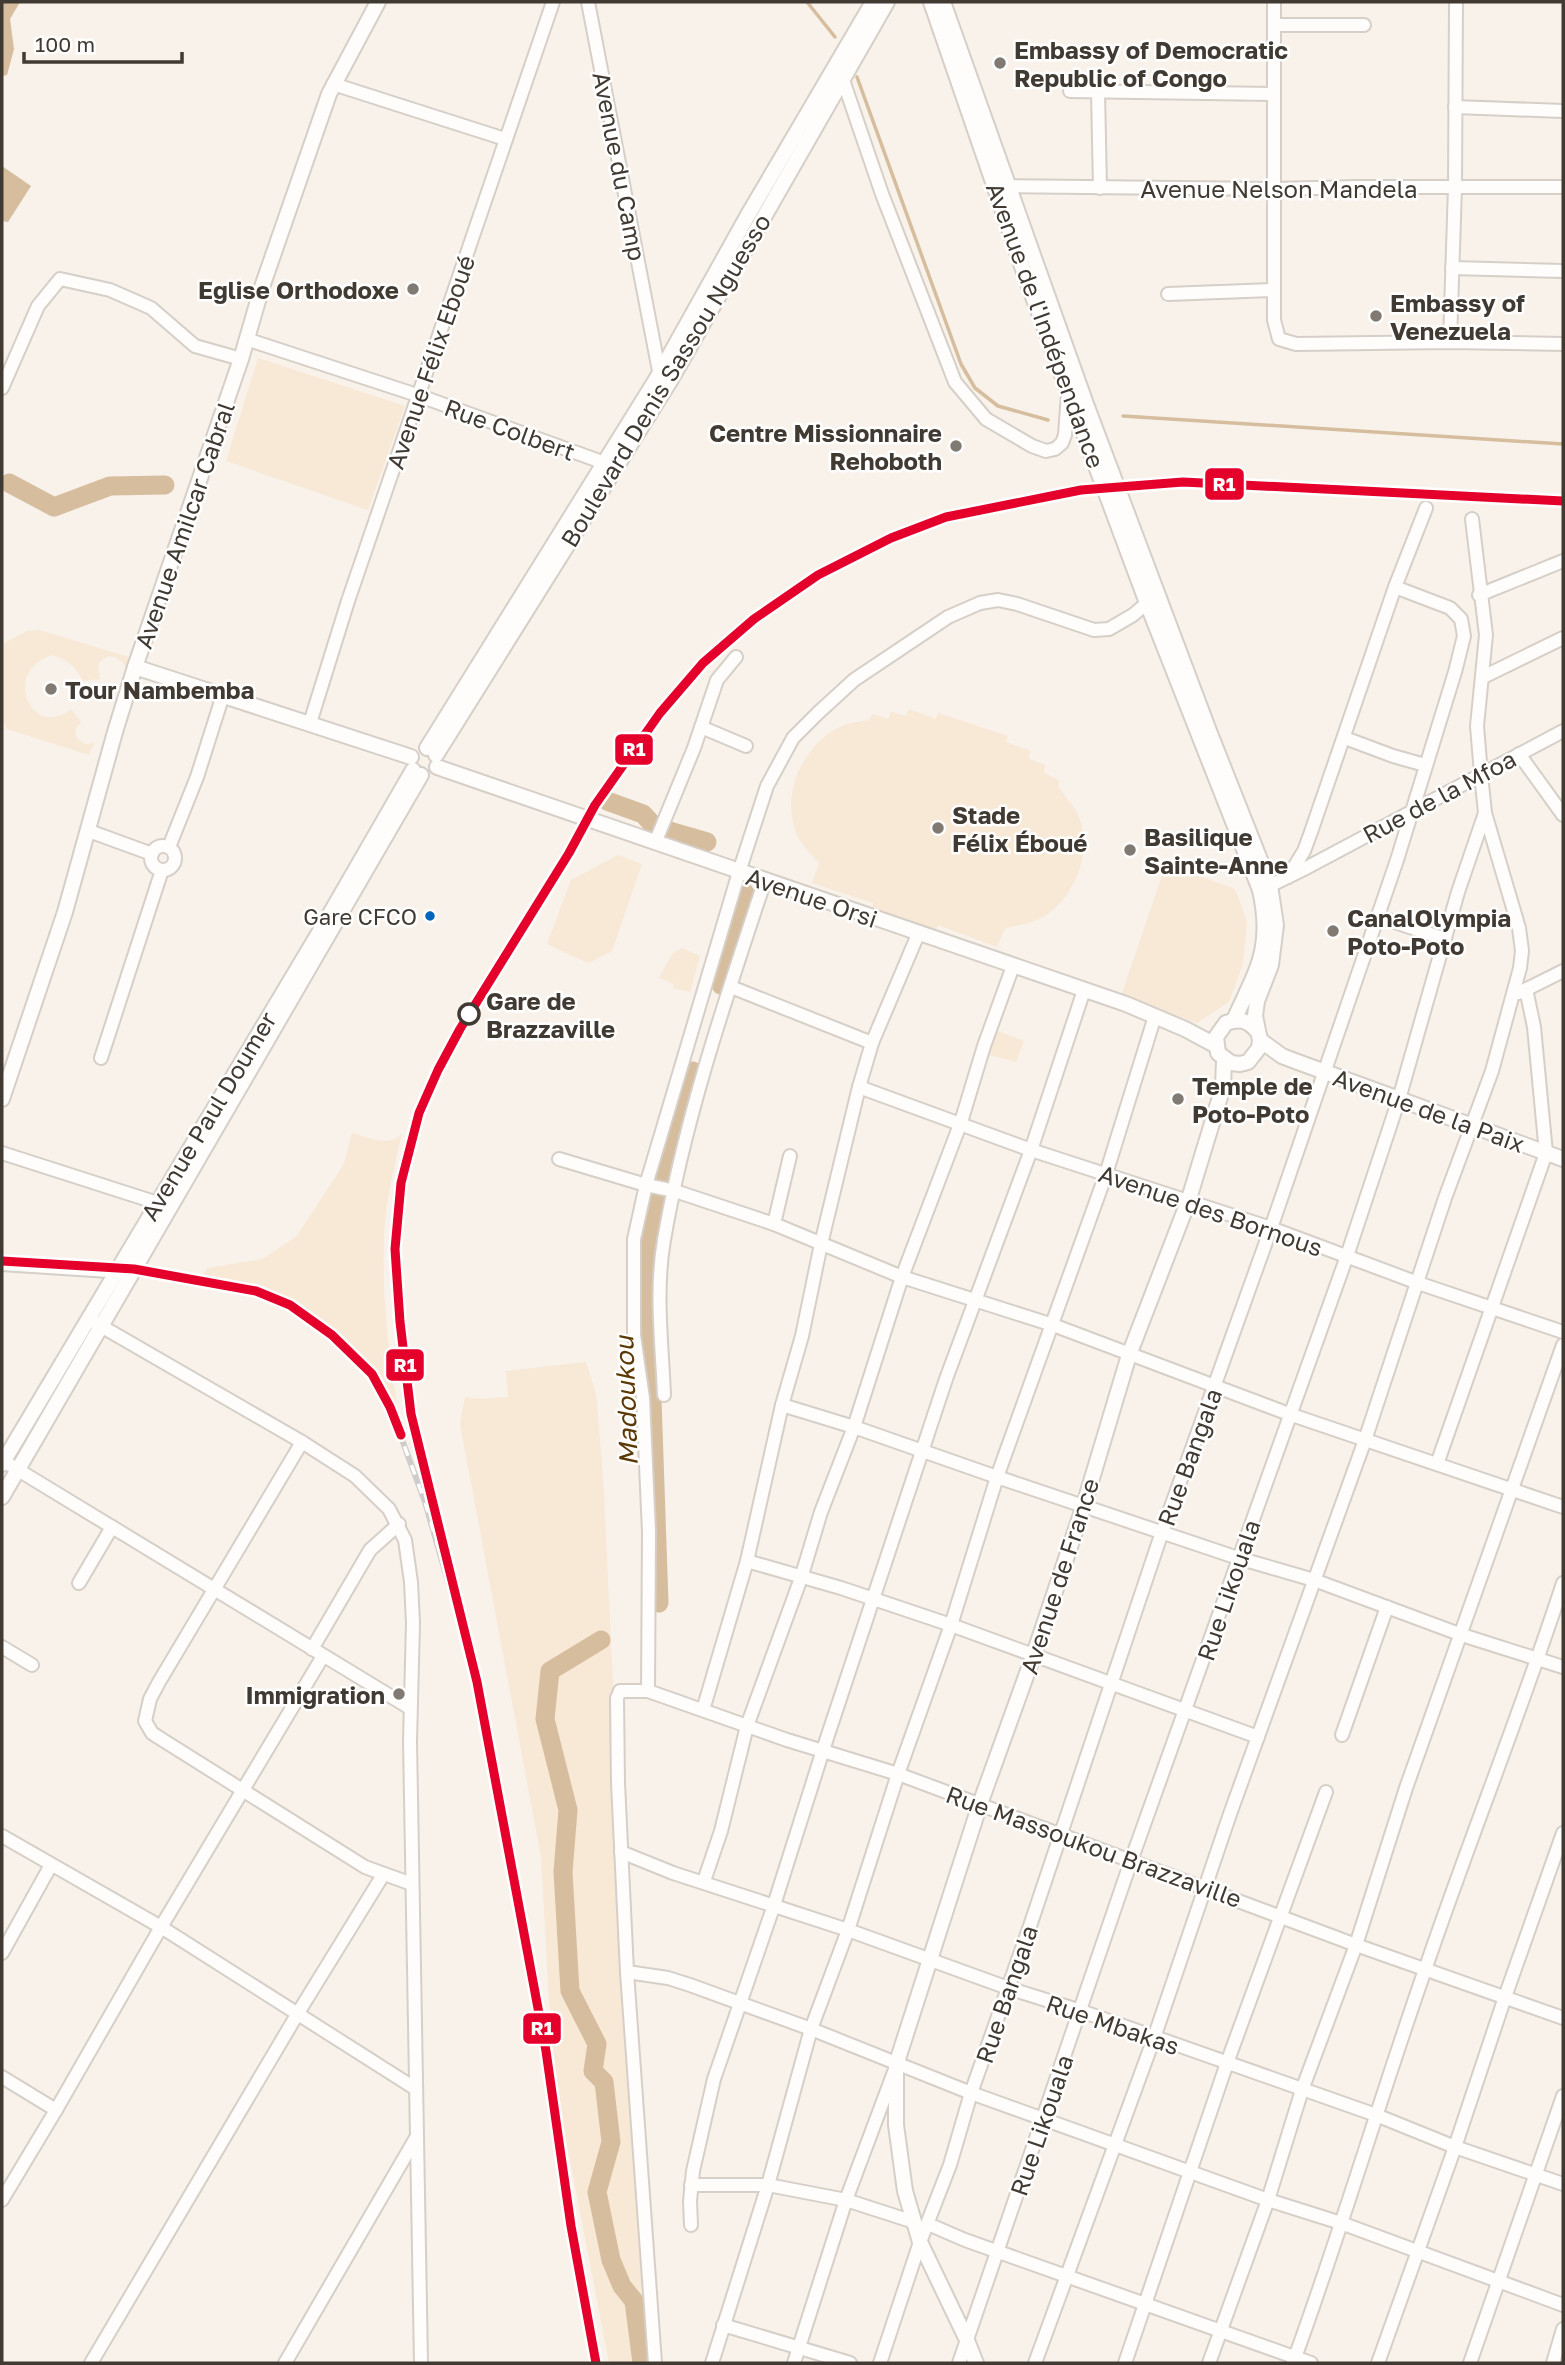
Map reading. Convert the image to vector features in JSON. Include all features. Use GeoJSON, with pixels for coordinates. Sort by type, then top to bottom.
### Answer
{"type":"FeatureCollection","features":[{"type":"Feature","properties":{"kind":"main road","name":"Avenue Amilcar Cabral"},"geometry":{"type":"LineString","coordinates":[[2,1099],[29,1024],[89,831],[135,667],[241,359],[266,275],[333,84],[379,2]]}},
{"type":"Feature","properties":{"kind":"main road","name":"Boulevard Denis Sassou Nguesso"},"geometry":{"type":"LineString","coordinates":[[609,465],[664,390],[682,346],[873,2]]}},
{"type":"Feature","properties":{"kind":"main road","name":"Boulevard Denis Sassou Nguesso"},"geometry":{"type":"LineString","coordinates":[[434,757],[609,465],[660,374],[682,346],[843,80],[887,2]]}},
{"type":"Feature","properties":{"kind":"main road","name":"Avenue de l'Indépendance"},"geometry":{"type":"LineString","coordinates":[[931,2],[1115,496],[1209,731],[1263,883],[1265,942],[1259,963],[1234,1020]]}},
{"type":"Feature","properties":{"kind":"main road","name":"Avenue de l'Indépendance"},"geometry":{"type":"LineString","coordinates":[[943,2],[1068,390],[1099,454]]}},
{"type":"Feature","properties":{"kind":"main road","name":"Avenue de l'Indépendance"},"geometry":{"type":"LineString","coordinates":[[1115,496],[1147,603],[1263,883],[1275,905],[1275,942],[1271,965],[1257,1001],[1259,1035]]}},
{"type":"Feature","properties":{"kind":"main road"},"geometry":{"type":"LineString","coordinates":[[135,667],[310,723],[415,767],[433,772],[434,757],[417,750],[415,767]]}},
{"type":"Feature","properties":{"kind":"main road","name":"Avenue Orsi"},"geometry":{"type":"LineString","coordinates":[[434,757],[655,843],[919,932],[1155,1016],[1215,1045]]}},
{"type":"Feature","properties":{"kind":"main road","name":"Avenue Paul Doumer"},"geometry":{"type":"LineString","coordinates":[[94,1322],[132,1272],[171,1208],[261,1039],[415,767]]}},
{"type":"Feature","properties":{"kind":"main road"},"geometry":{"type":"LineString","coordinates":[[1185,1029],[1219,1029],[1234,1020],[1243,1020],[1251,1024],[1282,1056],[1295,1061]]}},
{"type":"Feature","properties":{"kind":"main road"},"geometry":{"type":"LineString","coordinates":[[1219,1029],[1215,1045],[1224,1060],[1223,1087]]}},
{"type":"Feature","properties":{"kind":"main road"},"geometry":{"type":"LineString","coordinates":[[1223,1087],[1259,1048],[1259,1035]]}},
{"type":"Feature","properties":{"kind":"main road","name":"Avenue Paul Doumer"},"geometry":{"type":"LineString","coordinates":[[2,1497],[94,1322],[116,1271],[156,1202],[261,1039]]}},
{"type":"Feature","properties":{"kind":"main road"},"geometry":{"type":"LineString","coordinates":[[1224,1060],[1244,1063],[1280,1059],[1295,1061]]}},
{"type":"Feature","properties":{"kind":"main road","name":"Avenue de la Paix"},"geometry":{"type":"LineString","coordinates":[[1295,1061],[1563,1159]]}},
{"type":"Feature","properties":{"kind":"main road","name":"Avenue de France"},"geometry":{"type":"LineString","coordinates":[[976,2363],[920,2242],[921,2223],[905,2191],[896,2125],[896,2065],[980,1804],[1084,1505],[1129,1355],[1188,1202],[1223,1087]]}},
{"type":"Feature","properties":{"kind":"main road","name":"Avenue Paul Doumer"},"geometry":{"type":"LineString","coordinates":[[2,1462],[76,1354]]}},
{"type":"Feature","properties":{"kind":"street","name":"Avenue Félix Eboué"},"geometry":{"type":"LineString","coordinates":[[310,723],[348,601],[553,2]]}},
{"type":"Feature","properties":{"kind":"street","name":"Avenue du Camp"},"geometry":{"type":"LineString","coordinates":[[588,2],[664,390]]}},
{"type":"Feature","properties":{"kind":"street"},"geometry":{"type":"LineString","coordinates":[[1274,2],[1274,320],[1279,339],[1297,344],[1563,344]]}},
{"type":"Feature","properties":{"kind":"street"},"geometry":{"type":"LineString","coordinates":[[1450,342],[1455,187],[1456,2]]}},
{"type":"Feature","properties":{"kind":"street"},"geometry":{"type":"LineString","coordinates":[[1274,25],[1364,25]]}},
{"type":"Feature","properties":{"kind":"street"},"geometry":{"type":"LineString","coordinates":[[843,80],[882,194],[955,382],[986,419],[1032,446],[1046,450],[1055,449],[1062,443],[1065,435],[1068,390]]}},
{"type":"Feature","properties":{"kind":"street"},"geometry":{"type":"LineString","coordinates":[[333,84],[505,139]]}},
{"type":"Feature","properties":{"kind":"street"},"geometry":{"type":"LineString","coordinates":[[1070,91],[1274,93]]}},
{"type":"Feature","properties":{"kind":"street"},"geometry":{"type":"LineString","coordinates":[[1098,92],[1100,188]]}},
{"type":"Feature","properties":{"kind":"street"},"geometry":{"type":"LineString","coordinates":[[1455,107],[1563,111]]}},
{"type":"Feature","properties":{"kind":"street","name":"Avenue Nelson Mandela"},"geometry":{"type":"LineString","coordinates":[[1001,186],[1274,190],[1563,187]]}},
{"type":"Feature","properties":{"kind":"street"},"geometry":{"type":"LineString","coordinates":[[1452,268],[1563,271]]}},
{"type":"Feature","properties":{"kind":"street"},"geometry":{"type":"LineString","coordinates":[[2,388],[38,306],[60,279],[110,290],[151,308],[195,345],[241,359]]}},
{"type":"Feature","properties":{"kind":"street"},"geometry":{"type":"LineString","coordinates":[[1168,294],[1274,290]]}},
{"type":"Feature","properties":{"kind":"street"},"geometry":{"type":"LineString","coordinates":[[652,329],[682,346]]}},
{"type":"Feature","properties":{"kind":"street","name":"Rue Colbert"},"geometry":{"type":"LineString","coordinates":[[246,339],[420,396],[609,465]]}},
{"type":"Feature","properties":{"kind":"street"},"geometry":{"type":"LineString","coordinates":[[1290,872],[1304,851],[1395,587],[1426,508]]}},
{"type":"Feature","properties":{"kind":"street"},"geometry":{"type":"LineString","coordinates":[[1035,2363],[1154,2038],[1365,1440],[1445,1198],[1492,1070],[1513,997],[1522,951],[1519,928],[1485,813],[1477,726],[1486,635],[1479,595],[1472,519]]}},
{"type":"Feature","properties":{"kind":"street"},"geometry":{"type":"LineString","coordinates":[[1479,595],[1563,561]]}},
{"type":"Feature","properties":{"kind":"street","name":"Rue Bangala"},"geometry":{"type":"LineString","coordinates":[[921,2223],[950,2165],[971,2093],[1162,1532],[1271,1228],[1377,916],[1455,672],[1464,636],[1461,619],[1450,608],[1395,587]]}},
{"type":"Feature","properties":{"kind":"street"},"geometry":{"type":"LineString","coordinates":[[648,1691],[649,1532],[643,1398],[634,1335],[634,1239],[646,1185],[767,786],[793,738],[854,680],[948,617],[980,603],[998,600],[1094,630],[1109,629],[1147,603]]}},
{"type":"Feature","properties":{"kind":"street"},"geometry":{"type":"LineString","coordinates":[[1483,677],[1563,638]]}},
{"type":"Feature","properties":{"kind":"street"},"geometry":{"type":"LineString","coordinates":[[655,843],[717,680],[736,657]]}},
{"type":"Feature","properties":{"kind":"street"},"geometry":{"type":"LineString","coordinates":[[169,847],[197,777],[223,695]]}},
{"type":"Feature","properties":{"kind":"street"},"geometry":{"type":"LineString","coordinates":[[701,727],[746,746]]}},
{"type":"Feature","properties":{"kind":"street","name":"Rue de la Mfoa"},"geometry":{"type":"LineString","coordinates":[[1263,883],[1316,862],[1563,731]]}},
{"type":"Feature","properties":{"kind":"street"},"geometry":{"type":"LineString","coordinates":[[1345,738],[1424,765]]}},
{"type":"Feature","properties":{"kind":"street"},"geometry":{"type":"LineString","coordinates":[[1518,754],[1563,815]]}},
{"type":"Feature","properties":{"kind":"street","name":"Rue Likouala"},"geometry":{"type":"LineString","coordinates":[[959,2363],[1131,1861],[1347,1256],[1399,1099],[1458,892],[1485,813]]}},
{"type":"Feature","properties":{"kind":"street"},"geometry":{"type":"LineString","coordinates":[[89,831],[152,854]]}},
{"type":"Feature","properties":{"kind":"street"},"geometry":{"type":"LineString","coordinates":[[152,854],[160,846],[169,847],[175,855],[174,864],[162,870]]}},
{"type":"Feature","properties":{"kind":"street"},"geometry":{"type":"LineString","coordinates":[[152,854],[154,865],[162,870]]}},
{"type":"Feature","properties":{"kind":"street"},"geometry":{"type":"LineString","coordinates":[[101,1058],[162,870]]}},
{"type":"Feature","properties":{"kind":"street"},"geometry":{"type":"LineString","coordinates":[[664,1395],[659,1287],[664,1241],[695,1099],[765,880]]}},
{"type":"Feature","properties":{"kind":"street"},"geometry":{"type":"LineString","coordinates":[[1377,916],[1445,939]]}},
{"type":"Feature","properties":{"kind":"street"},"geometry":{"type":"LineString","coordinates":[[703,1710],[747,1561],[859,1087],[872,1043],[919,932]]}},
{"type":"Feature","properties":{"kind":"street"},"geometry":{"type":"LineString","coordinates":[[704,1881],[721,1831],[747,1726],[853,1427],[902,1277],[961,1122],[984,1046],[1013,967]]}},
{"type":"Feature","properties":{"kind":"street"},"geometry":{"type":"LineString","coordinates":[[1513,997],[1563,971]]}},
{"type":"Feature","properties":{"kind":"street"},"geometry":{"type":"LineString","coordinates":[[731,987],[872,1043]]}},
{"type":"Feature","properties":{"kind":"street"},"geometry":{"type":"LineString","coordinates":[[1437,1464],[1546,1153],[1534,1027],[1526,989]]}},
{"type":"Feature","properties":{"kind":"street"},"geometry":{"type":"LineString","coordinates":[[691,2225],[691,2185],[707,2105],[739,2003],[774,1905],[946,1379],[1031,1150],[1083,990]]}},
{"type":"Feature","properties":{"kind":"street"},"geometry":{"type":"LineString","coordinates":[[712,2363],[768,2185],[811,2029],[848,1930],[898,1774],[951,1625],[996,1478],[1107,1174],[1155,1016]]}},
{"type":"Feature","properties":{"kind":"street","name":"Avenue des Bornous"},"geometry":{"type":"LineString","coordinates":[[859,1087],[961,1122],[1031,1150],[1271,1228],[1418,1283],[1563,1332]]}},
{"type":"Feature","properties":{"kind":"street"},"geometry":{"type":"LineString","coordinates":[[2,1153],[171,1208]]}},
{"type":"Feature","properties":{"kind":"street"},"geometry":{"type":"LineString","coordinates":[[774,1224],[790,1156]]}},
{"type":"Feature","properties":{"kind":"street"},"geometry":{"type":"LineString","coordinates":[[558,1159],[675,1191],[774,1224],[902,1277],[1053,1325],[1289,1414],[1563,1507]]}},
{"type":"Feature","properties":{"kind":"street"},"geometry":{"type":"LineString","coordinates":[[2,1264],[132,1272]]}},
{"type":"Feature","properties":{"kind":"street"},"geometry":{"type":"LineString","coordinates":[[94,1322],[302,1442],[355,1476],[389,1509],[399,1524],[409,1559],[411,1582],[412,1884],[421,2363]]}},
{"type":"Feature","properties":{"kind":"street"},"geometry":{"type":"LineString","coordinates":[[1209,2363],[1268,2200],[1302,2090],[1356,1945],[1406,1788],[1563,1345]]}},
{"type":"Feature","properties":{"kind":"street"},"geometry":{"type":"LineString","coordinates":[[782,1405],[1238,1558],[1314,1580],[1462,1635],[1539,1657],[1563,1667]]}},
{"type":"Feature","properties":{"kind":"street"},"geometry":{"type":"LineString","coordinates":[[302,1442],[150,1699],[145,1721],[152,1733],[365,1867],[412,1884]]}},
{"type":"Feature","properties":{"kind":"street","name":"Avenue Paul Doumer"},"geometry":{"type":"LineString","coordinates":[[2,1462],[214,1587],[410,1709]]}},
{"type":"Feature","properties":{"kind":"street"},"geometry":{"type":"LineString","coordinates":[[2,2200],[241,1791],[318,1652],[370,1549],[399,1524]]}},
{"type":"Feature","properties":{"kind":"street"},"geometry":{"type":"LineString","coordinates":[[79,1583],[111,1527]]}},
{"type":"Feature","properties":{"kind":"street"},"geometry":{"type":"LineString","coordinates":[[747,1561],[951,1625],[1258,1737]]}},
{"type":"Feature","properties":{"kind":"street"},"geometry":{"type":"LineString","coordinates":[[1294,2360],[1425,1968],[1539,1657],[1563,1583]]}},
{"type":"Feature","properties":{"kind":"street"},"geometry":{"type":"LineString","coordinates":[[1342,1735],[1387,1607]]}},
{"type":"Feature","properties":{"kind":"street"},"geometry":{"type":"LineString","coordinates":[[2,1647],[32,1665]]}},
{"type":"Feature","properties":{"kind":"street","name":"Rue Massoukou Brazzaville"},"geometry":{"type":"LineString","coordinates":[[621,1852],[617,1698],[620,1691],[648,1691],[898,1774],[1356,1945],[1563,2018]]}},
{"type":"Feature","properties":{"kind":"street"},"geometry":{"type":"LineString","coordinates":[[1125,2363],[1227,2063],[1326,1792]]}},
{"type":"Feature","properties":{"kind":"street"},"geometry":{"type":"LineString","coordinates":[[2,1836],[161,1927],[416,2089]]}},
{"type":"Feature","properties":{"kind":"street"},"geometry":{"type":"LineString","coordinates":[[1378,2363],[1562,1838]]}},
{"type":"Feature","properties":{"kind":"street"},"geometry":{"type":"LineString","coordinates":[[621,1852],[655,2363]]}},
{"type":"Feature","properties":{"kind":"street","name":"Rue Mbakas"},"geometry":{"type":"LineString","coordinates":[[621,1852],[673,1873],[704,1881],[1081,2011],[1563,2184]]}},
{"type":"Feature","properties":{"kind":"street"},"geometry":{"type":"LineString","coordinates":[[2,1953],[51,1865]]}},
{"type":"Feature","properties":{"kind":"street"},"geometry":{"type":"LineString","coordinates":[[92,2363],[298,2012],[383,1875]]}},
{"type":"Feature","properties":{"kind":"street"},"geometry":{"type":"LineString","coordinates":[[627,1972],[668,1978],[739,2003],[971,2093],[1191,2173],[1341,2223],[1563,2305]]}},
{"type":"Feature","properties":{"kind":"street"},"geometry":{"type":"LineString","coordinates":[[794,2363],[846,2200],[896,2065]]}},
{"type":"Feature","properties":{"kind":"street"},"geometry":{"type":"LineString","coordinates":[[2,2077],[57,2110]]}},
{"type":"Feature","properties":{"kind":"street"},"geometry":{"type":"LineString","coordinates":[[1470,2363],[1563,2096]]}},
{"type":"Feature","properties":{"kind":"street"},"geometry":{"type":"LineString","coordinates":[[285,2363],[418,2136]]}},
{"type":"Feature","properties":{"kind":"street"},"geometry":{"type":"LineString","coordinates":[[691,2185],[768,2185],[846,2200],[921,2223],[1294,2360],[1311,2363]]}},
{"type":"Feature","properties":{"kind":"street"},"geometry":{"type":"LineString","coordinates":[[880,2363],[920,2242]]}},
{"type":"Feature","properties":{"kind":"street"},"geometry":{"type":"LineString","coordinates":[[723,2325],[850,2363]]}},
{"type":"Feature","properties":{"kind":"street"},"geometry":{"type":"LineString","coordinates":[[1553,2363],[1563,2329]]}},
{"type":"Feature","properties":{"kind":"shaded area"},"geometry":{"type":"Polygon","coordinates":[[[2,2],[20,2],[10,19],[14,49],[7,75],[2,76],[2,2]]]}},
{"type":"Feature","properties":{"kind":"shaded area"},"geometry":{"type":"Polygon","coordinates":[[[2,166],[31,186],[8,222],[2,221],[2,166]]]}},
{"type":"Feature","properties":{"kind":"shaded area"},"geometry":{"type":"Polygon","coordinates":[[[258,358],[405,406],[368,510],[226,461],[258,358]]]}},
{"type":"Feature","properties":{"kind":"shaded area"},"geometry":{"type":"Polygon","coordinates":[[[39,630],[129,657],[126,668],[116,658],[109,657],[101,661],[98,665],[100,679],[83,681],[70,664],[52,655],[36,664],[28,675],[25,688],[28,700],[35,710],[45,716],[57,717],[71,709],[81,722],[76,730],[77,739],[85,744],[94,743],[89,755],[7,729],[2,720],[2,644],[27,631],[39,630]]]}},
{"type":"Feature","properties":{"kind":"shaded area","name":"Stade Félix Éboué"},"geometry":{"type":"Polygon","coordinates":[[[909,709],[936,719],[938,713],[1008,736],[1006,742],[1030,751],[1029,759],[1045,765],[1044,773],[1059,780],[1058,786],[1077,813],[1084,844],[1077,876],[1069,891],[1046,915],[1029,923],[1005,928],[997,947],[938,925],[935,932],[872,910],[873,903],[812,883],[819,863],[798,837],[791,805],[793,789],[805,758],[828,734],[842,726],[869,720],[873,714],[888,719],[891,712],[906,716],[909,709]]]}},
{"type":"Feature","properties":{"kind":"shaded area"},"geometry":{"type":"Polygon","coordinates":[[[618,855],[642,864],[612,951],[588,963],[547,944],[571,880],[618,855]]]}},
{"type":"Feature","properties":{"kind":"shaded area"},"geometry":{"type":"Polygon","coordinates":[[[1166,864],[1235,889],[1247,922],[1243,964],[1229,1002],[1197,1023],[1121,996],[1166,864]]]}},
{"type":"Feature","properties":{"kind":"shaded area"},"geometry":{"type":"Polygon","coordinates":[[[682,948],[700,956],[690,992],[673,988],[674,984],[659,978],[672,954],[682,948]]]}},
{"type":"Feature","properties":{"kind":"shaded area"},"geometry":{"type":"Polygon","coordinates":[[[995,1030],[1024,1041],[1016,1062],[986,1054],[995,1030]]]}},
{"type":"Feature","properties":{"kind":"shaded area"},"geometry":{"type":"Polygon","coordinates":[[[352,1133],[385,1141],[402,1133],[387,1209],[383,1260],[388,1339],[404,1443],[390,1407],[372,1374],[332,1335],[290,1305],[256,1291],[199,1279],[208,1268],[262,1259],[296,1237],[344,1164],[352,1133]]]}},
{"type":"Feature","properties":{"kind":"shaded area"},"geometry":{"type":"Polygon","coordinates":[[[586,1362],[596,1393],[603,1476],[627,1972],[655,2363],[609,2363],[553,2072],[541,1857],[460,1424],[465,1397],[508,1397],[506,1371],[586,1362]]]}},
{"type":"Feature","properties":{"kind":"waterway"},"geometry":{"type":"LineString","coordinates":[[807,2],[835,37]]}},
{"type":"Feature","properties":{"kind":"waterway"},"geometry":{"type":"LineString","coordinates":[[857,77],[961,364],[975,388],[998,406],[1048,420]]}},
{"type":"Feature","properties":{"kind":"waterway"},"geometry":{"type":"LineString","coordinates":[[1123,416],[1563,444]]}},
{"type":"Feature","properties":{"kind":"waterway","name":"Madoukou"},"geometry":{"type":"LineString","coordinates":[[9,483],[54,507],[110,486],[165,485]]}},
{"type":"Feature","properties":{"kind":"waterway","name":"Madoukou"},"geometry":{"type":"LineString","coordinates":[[607,801],[643,814],[655,827]]}},
{"type":"Feature","properties":{"kind":"waterway","name":"Madoukou"},"geometry":{"type":"LineString","coordinates":[[669,831],[707,842]]}},
{"type":"Feature","properties":{"kind":"waterway","name":"Madoukou"},"geometry":{"type":"LineString","coordinates":[[721,985],[745,893]]}},
{"type":"Feature","properties":{"kind":"waterway","name":"Madoukou"},"geometry":{"type":"LineString","coordinates":[[662,1178],[693,1071]]}},
{"type":"Feature","properties":{"kind":"waterway","name":"Madoukou"},"geometry":{"type":"LineString","coordinates":[[655,1199],[648,1281],[659,1603]]}},
{"type":"Feature","properties":{"kind":"waterway","name":"Madoukou"},"geometry":{"type":"LineString","coordinates":[[601,1640],[550,1671],[545,1719],[568,1810],[563,1872],[570,1991],[597,2044],[593,2071],[604,2082],[611,2142],[597,2192],[611,2260],[622,2286],[634,2301],[642,2363]]}},
{"type":"Feature","properties":{"kind":"railway"},"geometry":{"type":"LineString","coordinates":[[2,1261],[134,1269],[256,1291],[290,1305],[332,1335],[372,1374],[390,1407],[425,1502],[477,1682],[546,2051],[571,2226],[596,2363]]}},
{"type":"Feature","properties":{"kind":"transit line","name":"R1"},"geometry":{"type":"LineString","coordinates":[[596,2363],[571,2226],[546,2051],[477,1682],[411,1414],[395,1249],[401,1183],[419,1113],[438,1070],[595,805],[660,713],[703,663],[754,619],[818,575],[891,538],[946,517],[1081,490],[1183,482],[1563,501]]}},
{"type":"Feature","properties":{"kind":"transit line","name":"R1"},"geometry":{"type":"LineString","coordinates":[[2,1261],[134,1269],[256,1291],[290,1305],[332,1335],[372,1374],[401,1435]]}},
{"type":"Feature","properties":{"kind":"place","name":"Embassy of Democratic Republic of Congo"},"geometry":{"type":"Point","coordinates":[1000,63]}},
{"type":"Feature","properties":{"kind":"place","name":"Eglise Orthodoxe"},"geometry":{"type":"Point","coordinates":[413,289]}},
{"type":"Feature","properties":{"kind":"place","name":"Embassy of Venezuela"},"geometry":{"type":"Point","coordinates":[1376,316]}},
{"type":"Feature","properties":{"kind":"place","name":"Centre Missionnaire Rehoboth"},"geometry":{"type":"Point","coordinates":[956,446]}},
{"type":"Feature","properties":{"kind":"place","name":"Tour Nambemba"},"geometry":{"type":"Point","coordinates":[51,689]}},
{"type":"Feature","properties":{"kind":"place","name":"Stade Félix Éboué"},"geometry":{"type":"Point","coordinates":[938,828]}},
{"type":"Feature","properties":{"kind":"place","name":"Basilique Sainte-Anne"},"geometry":{"type":"Point","coordinates":[1130,850]}},
{"type":"Feature","properties":{"kind":"place","name":"Gare CFCO"},"geometry":{"type":"Point","coordinates":[430,916]}},
{"type":"Feature","properties":{"kind":"place","name":"CanalOlympia Poto-Poto"},"geometry":{"type":"Point","coordinates":[1333,931]}},
{"type":"Feature","properties":{"kind":"place","name":"Gare de Brazzaville"},"geometry":{"type":"Point","coordinates":[469,1014]}},
{"type":"Feature","properties":{"kind":"place","name":"Temple de Poto-Poto"},"geometry":{"type":"Point","coordinates":[1178,1099]}},
{"type":"Feature","properties":{"kind":"place","name":"Immigration"},"geometry":{"type":"Point","coordinates":[399,1694]}}]}
